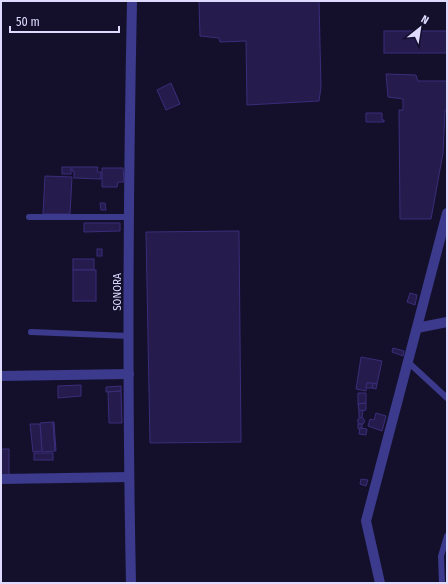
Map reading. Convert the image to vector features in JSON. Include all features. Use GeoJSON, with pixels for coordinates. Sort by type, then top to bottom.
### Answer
{"type":"FeatureCollection","features":[{"type":"Feature","properties":{"kind":"street","name":"SONORA"},"geometry":{"type":"LineString","coordinates":[[131,583],[129,477],[129,218],[132,1]]}},
{"type":"Feature","properties":{"kind":"street"},"geometry":{"type":"LineString","coordinates":[[381,582],[366,522],[447,213]]}},
{"type":"Feature","properties":{"kind":"street"},"geometry":{"type":"LineString","coordinates":[[417,328],[447,322]]}},
{"type":"Feature","properties":{"kind":"street"},"geometry":{"type":"LineString","coordinates":[[1,376],[130,374]]}},
{"type":"Feature","properties":{"kind":"street"},"geometry":{"type":"LineString","coordinates":[[1,479],[129,477]]}},
{"type":"Feature","properties":{"kind":"lane"},"geometry":{"type":"LineString","coordinates":[[29,217],[129,218]]}},
{"type":"Feature","properties":{"kind":"lane"},"geometry":{"type":"LineString","coordinates":[[31,332],[129,336]]}},
{"type":"Feature","properties":{"kind":"lane"},"geometry":{"type":"LineString","coordinates":[[408,362],[447,398]]}},
{"type":"Feature","properties":{"kind":"lane"},"geometry":{"type":"LineString","coordinates":[[442,583],[441,556],[447,536]]}},
{"type":"Feature","properties":{"kind":"building"},"geometry":{"type":"Polygon","coordinates":[[[199,1],[319,1],[321,87],[319,101],[247,105],[246,41],[220,42],[219,38],[200,36],[199,1]]]}},
{"type":"Feature","properties":{"kind":"building"},"geometry":{"type":"Polygon","coordinates":[[[384,31],[447,31],[447,53],[384,53],[384,31]]]}},
{"type":"Feature","properties":{"kind":"building"},"geometry":{"type":"Polygon","coordinates":[[[386,74],[416,75],[418,81],[447,81],[447,110],[445,110],[443,153],[431,219],[400,219],[399,110],[403,110],[403,99],[388,97],[386,74]]]}},
{"type":"Feature","properties":{"kind":"building"},"geometry":{"type":"Polygon","coordinates":[[[171,83],[180,104],[166,110],[157,90],[171,83]]]}},
{"type":"Feature","properties":{"kind":"building"},"geometry":{"type":"Polygon","coordinates":[[[366,113],[382,113],[382,120],[384,120],[384,122],[366,122],[366,113]]]}},
{"type":"Feature","properties":{"kind":"building"},"geometry":{"type":"Polygon","coordinates":[[[62,167],[71,167],[71,174],[62,174],[62,167]]]}},
{"type":"Feature","properties":{"kind":"building"},"geometry":{"type":"Polygon","coordinates":[[[72,167],[98,167],[97,172],[101,172],[101,179],[74,178],[74,171],[72,171],[72,167]]]}},
{"type":"Feature","properties":{"kind":"building"},"geometry":{"type":"Polygon","coordinates":[[[102,168],[123,168],[124,182],[118,182],[117,187],[102,187],[102,168]]]}},
{"type":"Feature","properties":{"kind":"building"},"geometry":{"type":"Polygon","coordinates":[[[45,176],[72,177],[70,214],[43,214],[45,176]]]}},
{"type":"Feature","properties":{"kind":"building"},"geometry":{"type":"Polygon","coordinates":[[[100,203],[105,203],[106,210],[101,210],[100,203]]]}},
{"type":"Feature","properties":{"kind":"building"},"geometry":{"type":"Polygon","coordinates":[[[84,223],[120,223],[120,231],[84,232],[84,223]]]}},
{"type":"Feature","properties":{"kind":"building"},"geometry":{"type":"Polygon","coordinates":[[[239,231],[241,442],[150,443],[146,232],[239,231]]]}},
{"type":"Feature","properties":{"kind":"building"},"geometry":{"type":"Polygon","coordinates":[[[97,249],[102,249],[102,256],[97,256],[97,249]]]}},
{"type":"Feature","properties":{"kind":"building"},"geometry":{"type":"Polygon","coordinates":[[[73,259],[94,259],[94,270],[73,270],[73,259]]]}},
{"type":"Feature","properties":{"kind":"building"},"geometry":{"type":"Polygon","coordinates":[[[73,270],[96,270],[96,301],[73,301],[73,270]]]}},
{"type":"Feature","properties":{"kind":"building"},"geometry":{"type":"Polygon","coordinates":[[[410,293],[417,295],[415,305],[407,302],[410,293]]]}},
{"type":"Feature","properties":{"kind":"building"},"geometry":{"type":"Polygon","coordinates":[[[393,348],[404,351],[403,356],[392,352],[393,348]]]}},
{"type":"Feature","properties":{"kind":"building"},"geometry":{"type":"Polygon","coordinates":[[[361,357],[382,361],[377,384],[367,383],[366,391],[356,389],[361,357]]]}},
{"type":"Feature","properties":{"kind":"building"},"geometry":{"type":"Polygon","coordinates":[[[367,383],[373,383],[372,388],[366,388],[367,383]]]}},
{"type":"Feature","properties":{"kind":"building"},"geometry":{"type":"Polygon","coordinates":[[[373,383],[377,384],[376,389],[372,388],[373,383]]]}},
{"type":"Feature","properties":{"kind":"building"},"geometry":{"type":"Polygon","coordinates":[[[81,385],[81,396],[58,398],[58,386],[81,385]]]}},
{"type":"Feature","properties":{"kind":"building"},"geometry":{"type":"Polygon","coordinates":[[[121,386],[121,391],[106,392],[106,387],[121,386]]]}},
{"type":"Feature","properties":{"kind":"building"},"geometry":{"type":"Polygon","coordinates":[[[121,391],[122,423],[109,423],[108,392],[121,391]]]}},
{"type":"Feature","properties":{"kind":"building"},"geometry":{"type":"Polygon","coordinates":[[[358,393],[366,393],[366,403],[358,404],[358,393]]]}},
{"type":"Feature","properties":{"kind":"building"},"geometry":{"type":"Polygon","coordinates":[[[366,403],[366,410],[359,411],[358,404],[366,403]]]}},
{"type":"Feature","properties":{"kind":"building"},"geometry":{"type":"Polygon","coordinates":[[[363,410],[362,418],[359,417],[359,411],[363,410]]]}},
{"type":"Feature","properties":{"kind":"building"},"geometry":{"type":"Polygon","coordinates":[[[376,413],[386,416],[382,431],[368,426],[370,419],[374,420],[376,413]]]}},
{"type":"Feature","properties":{"kind":"building"},"geometry":{"type":"Polygon","coordinates":[[[361,417],[364,418],[364,424],[361,425],[358,424],[357,421],[358,418],[361,417]]]}},
{"type":"Feature","properties":{"kind":"building"},"geometry":{"type":"Polygon","coordinates":[[[53,422],[55,451],[42,452],[40,423],[53,422]]]}},
{"type":"Feature","properties":{"kind":"building"},"geometry":{"type":"Polygon","coordinates":[[[54,422],[56,451],[55,451],[54,422]]]}},
{"type":"Feature","properties":{"kind":"building"},"geometry":{"type":"Polygon","coordinates":[[[30,424],[40,424],[42,451],[33,452],[30,424]]]}},
{"type":"Feature","properties":{"kind":"building"},"geometry":{"type":"Polygon","coordinates":[[[358,424],[362,424],[362,428],[358,429],[358,424]]]}},
{"type":"Feature","properties":{"kind":"building"},"geometry":{"type":"Polygon","coordinates":[[[360,428],[367,429],[366,435],[359,434],[360,428]]]}},
{"type":"Feature","properties":{"kind":"building"},"geometry":{"type":"Polygon","coordinates":[[[1,449],[9,449],[9,476],[1,476],[1,449]]]}},
{"type":"Feature","properties":{"kind":"building"},"geometry":{"type":"Polygon","coordinates":[[[34,453],[53,453],[53,460],[34,460],[34,453]]]}},
{"type":"Feature","properties":{"kind":"building"},"geometry":{"type":"Polygon","coordinates":[[[361,479],[368,480],[366,486],[360,484],[361,479]]]}}]}
